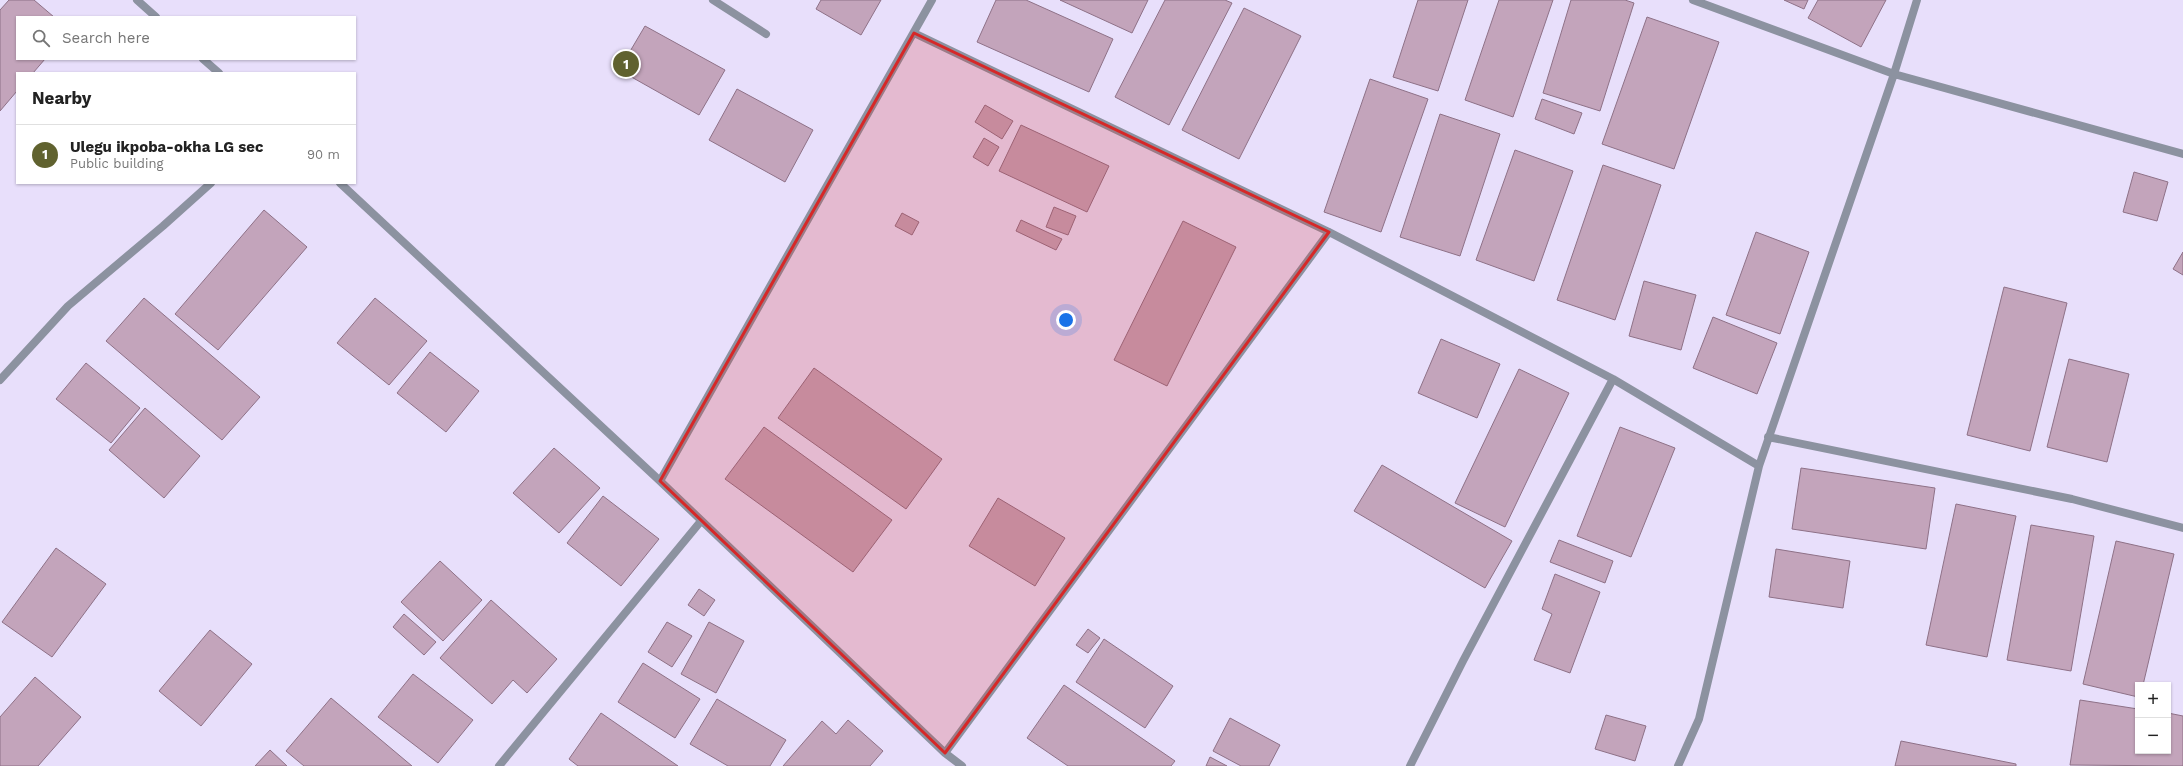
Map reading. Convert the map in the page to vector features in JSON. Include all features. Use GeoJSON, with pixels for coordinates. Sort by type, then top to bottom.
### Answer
{"type":"FeatureCollection","features":[{"type":"Feature","properties":{"kind":"street"},"geometry":{"type":"LineString","coordinates":[[137,0],[155,16]]}},
{"type":"Feature","properties":{"kind":"street"},"geometry":{"type":"LineString","coordinates":[[712,0],[766,34]]}},
{"type":"Feature","properties":{"kind":"street"},"geometry":{"type":"LineString","coordinates":[[660,480],[932,0]]}},
{"type":"Feature","properties":{"kind":"street"},"geometry":{"type":"LineString","coordinates":[[1692,0],[1894,74],[2183,154]]}},
{"type":"Feature","properties":{"kind":"street"},"geometry":{"type":"LineString","coordinates":[[1678,766],[1699,720],[1759,466],[1768,437],[1894,74],[1917,0]]}},
{"type":"Feature","properties":{"kind":"street"},"geometry":{"type":"LineString","coordinates":[[914,32],[1329,232],[1613,379],[1759,466]]}},
{"type":"Feature","properties":{"kind":"street"},"geometry":{"type":"LineString","coordinates":[[204,60],[218,72]]}},
{"type":"Feature","properties":{"kind":"street"},"geometry":{"type":"LineString","coordinates":[[0,380],[68,306],[163,226],[210,184]]}},
{"type":"Feature","properties":{"kind":"street"},"geometry":{"type":"LineString","coordinates":[[341,184],[660,480],[701,522],[945,753],[962,766]]}},
{"type":"Feature","properties":{"kind":"street"},"geometry":{"type":"LineString","coordinates":[[945,753],[1329,232]]}},
{"type":"Feature","properties":{"kind":"street"},"geometry":{"type":"LineString","coordinates":[[1410,766],[1467,654],[1613,379]]}},
{"type":"Feature","properties":{"kind":"street"},"geometry":{"type":"LineString","coordinates":[[1768,437],[2072,500],[2183,528]]}},
{"type":"Feature","properties":{"kind":"street"},"geometry":{"type":"LineString","coordinates":[[499,766],[701,522]]}},
{"type":"Feature","properties":{"kind":"highlighted area"},"geometry":{"type":"Polygon","coordinates":[[[914,33],[1329,232],[945,753],[660,481],[914,33]]]}},
{"type":"Feature","properties":{"kind":"building"},"geometry":{"type":"Polygon","coordinates":[[[9,0],[34,0],[53,16],[16,16],[16,60],[44,60],[34,72],[16,72],[16,92],[0,111],[0,10],[9,0]]]}},
{"type":"Feature","properties":{"kind":"building"},"geometry":{"type":"Polygon","coordinates":[[[821,0],[881,0],[861,35],[816,9],[821,0]]]}},
{"type":"Feature","properties":{"kind":"building"},"geometry":{"type":"Polygon","coordinates":[[[996,0],[1026,0],[1113,39],[1089,92],[977,42],[996,0]]]}},
{"type":"Feature","properties":{"kind":"building"},"geometry":{"type":"Polygon","coordinates":[[[1060,0],[1148,0],[1132,33],[1060,0]]]}},
{"type":"Feature","properties":{"kind":"building"},"geometry":{"type":"Polygon","coordinates":[[[1165,0],[1225,0],[1232,3],[1169,125],[1115,97],[1165,0]]]}},
{"type":"Feature","properties":{"kind":"building"},"geometry":{"type":"Polygon","coordinates":[[[1418,0],[1468,0],[1438,91],[1393,77],[1418,0]]]}},
{"type":"Feature","properties":{"kind":"building"},"geometry":{"type":"Polygon","coordinates":[[[1499,0],[1553,0],[1513,117],[1465,100],[1499,0]]]}},
{"type":"Feature","properties":{"kind":"building"},"geometry":{"type":"Polygon","coordinates":[[[1571,0],[1625,0],[1634,3],[1600,111],[1543,93],[1571,0]]]}},
{"type":"Feature","properties":{"kind":"building"},"geometry":{"type":"Polygon","coordinates":[[[1784,0],[1808,0],[1804,9],[1784,0]]]}},
{"type":"Feature","properties":{"kind":"building"},"geometry":{"type":"Polygon","coordinates":[[[1818,0],[1886,0],[1861,47],[1808,18],[1818,0]]]}},
{"type":"Feature","properties":{"kind":"building"},"geometry":{"type":"Polygon","coordinates":[[[1244,8],[1301,36],[1239,159],[1182,130],[1244,8]]]}},
{"type":"Feature","properties":{"kind":"building"},"geometry":{"type":"Polygon","coordinates":[[[1647,17],[1719,42],[1674,169],[1602,144],[1647,17]]]}},
{"type":"Feature","properties":{"kind":"building"},"geometry":{"type":"Polygon","coordinates":[[[645,26],[725,70],[699,115],[619,70],[645,26]]]}},
{"type":"Feature","properties":{"kind":"building"},"geometry":{"type":"Polygon","coordinates":[[[1370,79],[1428,99],[1381,232],[1324,212],[1370,79]]]}},
{"type":"Feature","properties":{"kind":"building"},"geometry":{"type":"Polygon","coordinates":[[[737,89],[813,130],[785,182],[709,140],[737,89]]]}},
{"type":"Feature","properties":{"kind":"building"},"geometry":{"type":"Polygon","coordinates":[[[1542,99],[1582,113],[1574,134],[1535,119],[1542,99]]]}},
{"type":"Feature","properties":{"kind":"building"},"geometry":{"type":"Polygon","coordinates":[[[985,105],[1013,121],[1002,139],[975,122],[985,105]]]}},
{"type":"Feature","properties":{"kind":"building"},"geometry":{"type":"Polygon","coordinates":[[[1440,114],[1500,134],[1460,256],[1400,237],[1440,114]]]}},
{"type":"Feature","properties":{"kind":"building"},"geometry":{"type":"Polygon","coordinates":[[[1021,125],[1109,166],[1087,212],[999,171],[1021,125]]]}},
{"type":"Feature","properties":{"kind":"building"},"geometry":{"type":"Polygon","coordinates":[[[984,138],[999,147],[988,166],[973,157],[984,138]]]}},
{"type":"Feature","properties":{"kind":"building"},"geometry":{"type":"Polygon","coordinates":[[[1515,150],[1573,171],[1534,281],[1476,260],[1515,150]]]}},
{"type":"Feature","properties":{"kind":"building"},"geometry":{"type":"Polygon","coordinates":[[[1603,165],[1661,185],[1615,320],[1557,300],[1603,165]]]}},
{"type":"Feature","properties":{"kind":"building"},"geometry":{"type":"Polygon","coordinates":[[[2134,172],[2168,182],[2157,221],[2123,212],[2134,172]]]}},
{"type":"Feature","properties":{"kind":"building"},"geometry":{"type":"Polygon","coordinates":[[[1054,207],[1076,216],[1068,235],[1046,227],[1054,207]]]}},
{"type":"Feature","properties":{"kind":"building"},"geometry":{"type":"Polygon","coordinates":[[[264,210],[307,247],[218,350],[175,314],[264,210]]]}},
{"type":"Feature","properties":{"kind":"building"},"geometry":{"type":"Polygon","coordinates":[[[902,213],[919,222],[912,235],[895,226],[902,213]]]}},
{"type":"Feature","properties":{"kind":"building"},"geometry":{"type":"Polygon","coordinates":[[[1021,220],[1062,239],[1056,250],[1016,231],[1021,220]]]}},
{"type":"Feature","properties":{"kind":"building"},"geometry":{"type":"Polygon","coordinates":[[[1183,221],[1236,247],[1167,386],[1114,360],[1183,221]]]}},
{"type":"Feature","properties":{"kind":"building"},"geometry":{"type":"Polygon","coordinates":[[[1756,232],[1809,252],[1780,334],[1726,315],[1756,232]]]}},
{"type":"Feature","properties":{"kind":"building"},"geometry":{"type":"Polygon","coordinates":[[[2183,252],[2183,275],[2173,269],[2183,252]]]}},
{"type":"Feature","properties":{"kind":"building"},"geometry":{"type":"Polygon","coordinates":[[[1644,281],[1696,295],[1681,350],[1629,336],[1644,281]]]}},
{"type":"Feature","properties":{"kind":"building"},"geometry":{"type":"Polygon","coordinates":[[[2004,287],[2067,303],[2030,451],[1967,435],[2004,287]]]}},
{"type":"Feature","properties":{"kind":"building"},"geometry":{"type":"Polygon","coordinates":[[[144,298],[260,397],[222,440],[106,341],[144,298]]]}},
{"type":"Feature","properties":{"kind":"building"},"geometry":{"type":"Polygon","coordinates":[[[375,298],[427,341],[389,385],[337,343],[375,298]]]}},
{"type":"Feature","properties":{"kind":"building"},"geometry":{"type":"Polygon","coordinates":[[[1713,317],[1777,343],[1757,394],[1693,368],[1713,317]]]}},
{"type":"Feature","properties":{"kind":"building"},"geometry":{"type":"Polygon","coordinates":[[[1441,339],[1500,364],[1477,418],[1418,393],[1441,339]]]}},
{"type":"Feature","properties":{"kind":"building"},"geometry":{"type":"Polygon","coordinates":[[[430,352],[479,391],[446,432],[397,393],[430,352]]]}},
{"type":"Feature","properties":{"kind":"building"},"geometry":{"type":"Polygon","coordinates":[[[2069,359],[2129,374],[2107,462],[2047,447],[2069,359]]]}},
{"type":"Feature","properties":{"kind":"building"},"geometry":{"type":"Polygon","coordinates":[[[86,363],[140,408],[111,443],[56,399],[86,363]]]}},
{"type":"Feature","properties":{"kind":"building"},"geometry":{"type":"Polygon","coordinates":[[[814,368],[942,459],[906,509],[778,418],[814,368]]]}},
{"type":"Feature","properties":{"kind":"building"},"geometry":{"type":"Polygon","coordinates":[[[1519,369],[1569,393],[1505,527],[1455,503],[1519,369]]]}},
{"type":"Feature","properties":{"kind":"building"},"geometry":{"type":"Polygon","coordinates":[[[145,408],[200,456],[164,498],[109,450],[145,408]]]}},
{"type":"Feature","properties":{"kind":"building"},"geometry":{"type":"Polygon","coordinates":[[[764,427],[892,520],[853,572],[725,479],[764,427]]]}},
{"type":"Feature","properties":{"kind":"building"},"geometry":{"type":"Polygon","coordinates":[[[1620,427],[1675,448],[1631,557],[1577,536],[1620,427]]]}},
{"type":"Feature","properties":{"kind":"building"},"geometry":{"type":"Polygon","coordinates":[[[554,448],[600,488],[559,533],[513,493],[554,448]]]}},
{"type":"Feature","properties":{"kind":"building"},"geometry":{"type":"Polygon","coordinates":[[[1382,465],[1512,541],[1485,588],[1354,511],[1382,465]]]}},
{"type":"Feature","properties":{"kind":"building"},"geometry":{"type":"Polygon","coordinates":[[[1801,468],[1935,488],[1926,549],[1792,529],[1801,468]]]}},
{"type":"Feature","properties":{"kind":"building"},"geometry":{"type":"Polygon","coordinates":[[[603,496],[659,539],[621,586],[567,543],[603,496]]]}},
{"type":"Feature","properties":{"kind":"building"},"geometry":{"type":"Polygon","coordinates":[[[998,498],[1065,538],[1035,586],[969,546],[998,498]]]}},
{"type":"Feature","properties":{"kind":"building"},"geometry":{"type":"Polygon","coordinates":[[[1956,504],[2016,516],[1987,657],[1926,645],[1956,504]]]}},
{"type":"Feature","properties":{"kind":"building"},"geometry":{"type":"Polygon","coordinates":[[[2031,525],[2094,536],[2071,671],[2007,660],[2031,525]]]}},
{"type":"Feature","properties":{"kind":"building"},"geometry":{"type":"Polygon","coordinates":[[[1559,540],[1613,561],[1605,583],[1550,562],[1559,540]]]}},
{"type":"Feature","properties":{"kind":"building"},"geometry":{"type":"Polygon","coordinates":[[[2116,541],[2174,554],[2144,682],[2135,682],[2135,696],[2083,684],[2116,541]]]}},
{"type":"Feature","properties":{"kind":"building"},"geometry":{"type":"Polygon","coordinates":[[[56,548],[106,584],[52,657],[2,622],[56,548]]]}},
{"type":"Feature","properties":{"kind":"building"},"geometry":{"type":"Polygon","coordinates":[[[1776,549],[1850,561],[1843,608],[1769,597],[1776,549]]]}},
{"type":"Feature","properties":{"kind":"building"},"geometry":{"type":"Polygon","coordinates":[[[440,561],[482,600],[443,641],[401,602],[440,561]]]}},
{"type":"Feature","properties":{"kind":"building"},"geometry":{"type":"Polygon","coordinates":[[[1555,574],[1600,592],[1570,673],[1534,660],[1552,614],[1542,609],[1555,574]]]}},
{"type":"Feature","properties":{"kind":"building"},"geometry":{"type":"Polygon","coordinates":[[[699,589],[715,600],[704,616],[688,605],[699,589]]]}},
{"type":"Feature","properties":{"kind":"building"},"geometry":{"type":"Polygon","coordinates":[[[491,600],[557,659],[527,693],[513,680],[492,704],[440,658],[491,600]]]}},
{"type":"Feature","properties":{"kind":"building"},"geometry":{"type":"Polygon","coordinates":[[[404,614],[436,642],[424,655],[393,627],[404,614]]]}},
{"type":"Feature","properties":{"kind":"building"},"geometry":{"type":"Polygon","coordinates":[[[667,622],[692,636],[672,667],[648,652],[667,622]]]}},
{"type":"Feature","properties":{"kind":"building"},"geometry":{"type":"Polygon","coordinates":[[[709,622],[744,641],[716,693],[681,674],[709,622]]]}},
{"type":"Feature","properties":{"kind":"building"},"geometry":{"type":"Polygon","coordinates":[[[1088,629],[1100,638],[1088,653],[1076,645],[1088,629]]]}},
{"type":"Feature","properties":{"kind":"building"},"geometry":{"type":"Polygon","coordinates":[[[210,630],[252,664],[201,726],[159,691],[210,630]]]}},
{"type":"Feature","properties":{"kind":"building"},"geometry":{"type":"Polygon","coordinates":[[[1104,639],[1173,686],[1145,728],[1076,682],[1104,639]]]}},
{"type":"Feature","properties":{"kind":"building"},"geometry":{"type":"Polygon","coordinates":[[[643,663],[700,699],[675,738],[618,702],[643,663]]]}},
{"type":"Feature","properties":{"kind":"building"},"geometry":{"type":"Polygon","coordinates":[[[413,674],[473,720],[438,763],[378,717],[413,674]]]}},
{"type":"Feature","properties":{"kind":"building"},"geometry":{"type":"Polygon","coordinates":[[[35,677],[81,717],[38,766],[0,766],[0,717],[35,677]]]}},
{"type":"Feature","properties":{"kind":"building"},"geometry":{"type":"Polygon","coordinates":[[[1064,685],[1175,761],[1171,766],[1068,766],[1027,738],[1064,685]]]}},
{"type":"Feature","properties":{"kind":"building"},"geometry":{"type":"Polygon","coordinates":[[[331,698],[412,766],[304,766],[286,751],[331,698]]]}},
{"type":"Feature","properties":{"kind":"building"},"geometry":{"type":"Polygon","coordinates":[[[717,699],[786,740],[770,766],[728,766],[690,744],[717,699]]]}},
{"type":"Feature","properties":{"kind":"building"},"geometry":{"type":"Polygon","coordinates":[[[2080,700],[2135,709],[2135,754],[2171,754],[2171,714],[2183,716],[2183,766],[2070,765],[2080,700]]]}},
{"type":"Feature","properties":{"kind":"building"},"geometry":{"type":"Polygon","coordinates":[[[601,713],[678,766],[578,766],[569,759],[601,713]]]}},
{"type":"Feature","properties":{"kind":"building"},"geometry":{"type":"Polygon","coordinates":[[[1606,715],[1646,726],[1635,761],[1595,749],[1606,715]]]}},
{"type":"Feature","properties":{"kind":"building"},"geometry":{"type":"Polygon","coordinates":[[[1230,718],[1280,745],[1269,766],[1241,766],[1213,751],[1230,718]]]}},
{"type":"Feature","properties":{"kind":"building"},"geometry":{"type":"Polygon","coordinates":[[[848,720],[883,751],[870,766],[783,766],[822,721],[836,734],[848,720]]]}},
{"type":"Feature","properties":{"kind":"building"},"geometry":{"type":"Polygon","coordinates":[[[1901,741],[2016,764],[2016,766],[1895,766],[1901,741]]]}},
{"type":"Feature","properties":{"kind":"building"},"geometry":{"type":"Polygon","coordinates":[[[270,750],[287,766],[255,766],[270,750]]]}},
{"type":"Feature","properties":{"kind":"building"},"geometry":{"type":"Polygon","coordinates":[[[1210,757],[1227,766],[1206,766],[1210,757]]]}},
{"type":"Feature","properties":{"kind":"place","name":"Ulegu ikpoba-okha LG sec"},"geometry":{"type":"Point","coordinates":[626,64]}}]}
